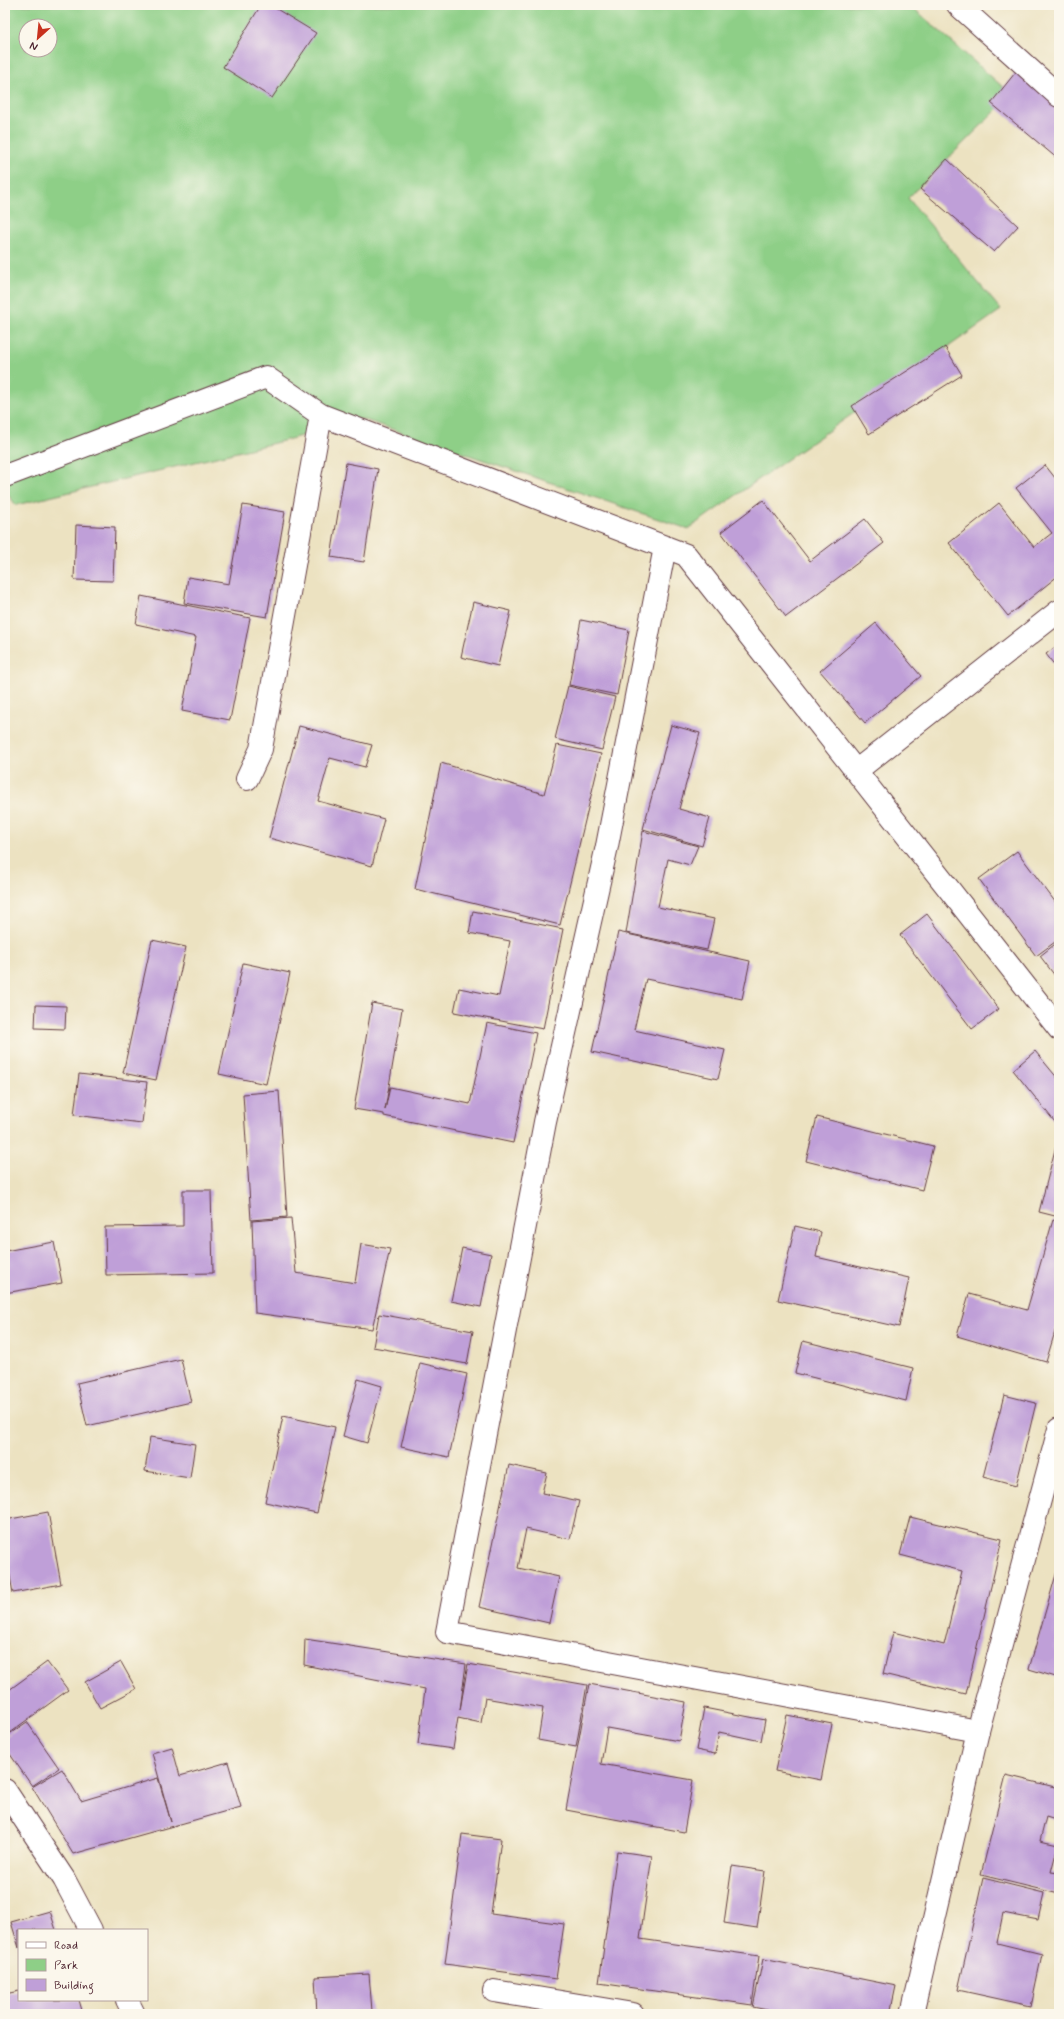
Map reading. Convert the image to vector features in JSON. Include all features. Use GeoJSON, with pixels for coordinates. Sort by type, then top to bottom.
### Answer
{"type":"FeatureCollection","features":[{"type":"Feature","properties":{"kind":"street"},"geometry":{"type":"LineString","coordinates":[[958,5],[1059,96]]}},
{"type":"Feature","properties":{"kind":"street"},"geometry":{"type":"LineString","coordinates":[[5,476],[266,376],[321,415],[686,555],[1059,1029]]}},
{"type":"Feature","properties":{"kind":"street"},"geometry":{"type":"LineString","coordinates":[[247,779],[261,749],[321,415]]}},
{"type":"Feature","properties":{"kind":"street"},"geometry":{"type":"LineString","coordinates":[[665,547],[607,846],[544,1130],[447,1632],[978,1731]]}},
{"type":"Feature","properties":{"kind":"street"},"geometry":{"type":"LineString","coordinates":[[856,771],[1059,611]]}},
{"type":"Feature","properties":{"kind":"street"},"geometry":{"type":"LineString","coordinates":[[912,2014],[978,1731],[1059,1429]]}},
{"type":"Feature","properties":{"kind":"street"},"geometry":{"type":"LineString","coordinates":[[5,1790],[64,1879],[90,1929]]}},
{"type":"Feature","properties":{"kind":"street"},"geometry":{"type":"LineString","coordinates":[[494,1991],[633,2014]]}},
{"type":"Feature","properties":{"kind":"street"},"geometry":{"type":"LineString","coordinates":[[128,2001],[134,2014]]}},
{"type":"Feature","properties":{"kind":"green space"},"geometry":{"type":"Polygon","coordinates":[[[5,5],[910,5],[1012,95],[908,198],[1001,310],[688,529],[362,419],[283,441],[16,505],[5,491],[5,5]]]}},
{"type":"Feature","properties":{"kind":"building"},"geometry":{"type":"Polygon","coordinates":[[[261,5],[270,5],[316,33],[272,98],[223,67],[261,5]]]}},
{"type":"Feature","properties":{"kind":"building"},"geometry":{"type":"Polygon","coordinates":[[[1019,68],[1059,104],[1059,160],[991,103],[1019,68]]]}},
{"type":"Feature","properties":{"kind":"building"},"geometry":{"type":"Polygon","coordinates":[[[947,159],[1018,226],[994,252],[920,189],[947,159]]]}},
{"type":"Feature","properties":{"kind":"building"},"geometry":{"type":"Polygon","coordinates":[[[945,347],[962,375],[869,434],[852,406],[945,347]]]}},
{"type":"Feature","properties":{"kind":"building"},"geometry":{"type":"Polygon","coordinates":[[[346,463],[378,469],[364,562],[331,557],[346,463]]]}},
{"type":"Feature","properties":{"kind":"building"},"geometry":{"type":"Polygon","coordinates":[[[1045,465],[1059,483],[1059,575],[1008,616],[949,543],[999,503],[1034,547],[1052,533],[1016,488],[1045,465]]]}},
{"type":"Feature","properties":{"kind":"building"},"geometry":{"type":"Polygon","coordinates":[[[763,500],[810,561],[865,519],[884,543],[786,617],[721,532],[763,500]]]}},
{"type":"Feature","properties":{"kind":"building"},"geometry":{"type":"Polygon","coordinates":[[[243,505],[285,512],[267,617],[184,603],[188,577],[229,584],[243,505]]]}},
{"type":"Feature","properties":{"kind":"building"},"geometry":{"type":"Polygon","coordinates":[[[76,525],[115,527],[113,581],[74,580],[76,525]]]}},
{"type":"Feature","properties":{"kind":"building"},"geometry":{"type":"Polygon","coordinates":[[[141,596],[250,618],[230,720],[182,711],[196,637],[136,624],[141,596]]]}},
{"type":"Feature","properties":{"kind":"building"},"geometry":{"type":"Polygon","coordinates":[[[473,602],[511,611],[498,666],[461,657],[473,602]]]}},
{"type":"Feature","properties":{"kind":"building"},"geometry":{"type":"Polygon","coordinates":[[[581,620],[629,630],[617,695],[569,685],[581,620]]]}},
{"type":"Feature","properties":{"kind":"building"},"geometry":{"type":"Polygon","coordinates":[[[876,623],[921,676],[865,723],[820,671],[876,623]]]}},
{"type":"Feature","properties":{"kind":"building"},"geometry":{"type":"Polygon","coordinates":[[[1059,644],[1059,671],[1046,654],[1059,644]]]}},
{"type":"Feature","properties":{"kind":"building"},"geometry":{"type":"Polygon","coordinates":[[[568,686],[615,697],[602,750],[555,739],[568,686]]]}},
{"type":"Feature","properties":{"kind":"building"},"geometry":{"type":"Polygon","coordinates":[[[671,725],[700,733],[679,809],[710,818],[702,846],[643,829],[671,725]]]}},
{"type":"Feature","properties":{"kind":"building"},"geometry":{"type":"Polygon","coordinates":[[[299,726],[372,745],[365,767],[330,758],[318,801],[384,819],[372,866],[269,838],[299,726]]]}},
{"type":"Feature","properties":{"kind":"building"},"geometry":{"type":"Polygon","coordinates":[[[557,745],[601,754],[560,925],[415,889],[441,763],[544,794],[557,745]]]}},
{"type":"Feature","properties":{"kind":"building"},"geometry":{"type":"Polygon","coordinates":[[[643,831],[698,846],[690,865],[668,859],[658,907],[714,919],[707,950],[626,933],[643,831]]]}},
{"type":"Feature","properties":{"kind":"building"},"geometry":{"type":"Polygon","coordinates":[[[1017,851],[1059,907],[1059,939],[1036,956],[979,879],[1017,851]]]}},
{"type":"Feature","properties":{"kind":"building"},"geometry":{"type":"Polygon","coordinates":[[[473,911],[563,929],[543,1029],[454,1012],[459,988],[499,996],[510,941],[469,933],[473,911]]]}},
{"type":"Feature","properties":{"kind":"building"},"geometry":{"type":"Polygon","coordinates":[[[927,914],[999,1009],[972,1029],[900,935],[927,914]]]}},
{"type":"Feature","properties":{"kind":"building"},"geometry":{"type":"Polygon","coordinates":[[[618,932],[750,961],[742,999],[646,979],[634,1030],[725,1050],[718,1079],[592,1052],[618,932]]]}},
{"type":"Feature","properties":{"kind":"building"},"geometry":{"type":"Polygon","coordinates":[[[152,940],[186,947],[156,1080],[123,1073],[152,940]]]}},
{"type":"Feature","properties":{"kind":"building"},"geometry":{"type":"Polygon","coordinates":[[[1059,941],[1059,981],[1040,956],[1059,941]]]}},
{"type":"Feature","properties":{"kind":"building"},"geometry":{"type":"Polygon","coordinates":[[[243,963],[290,973],[266,1084],[219,1074],[243,963]]]}},
{"type":"Feature","properties":{"kind":"building"},"geometry":{"type":"Polygon","coordinates":[[[372,1003],[402,1009],[385,1110],[390,1087],[470,1104],[487,1023],[536,1033],[513,1143],[384,1116],[384,1114],[354,1109],[372,1003]]]}},
{"type":"Feature","properties":{"kind":"building"},"geometry":{"type":"Polygon","coordinates":[[[36,1005],[66,1006],[65,1029],[35,1028],[36,1005]]]}},
{"type":"Feature","properties":{"kind":"building"},"geometry":{"type":"Polygon","coordinates":[[[1035,1051],[1059,1080],[1059,1127],[1013,1070],[1035,1051]]]}},
{"type":"Feature","properties":{"kind":"building"},"geometry":{"type":"Polygon","coordinates":[[[79,1074],[147,1082],[142,1123],[74,1115],[79,1074]]]}},
{"type":"Feature","properties":{"kind":"building"},"geometry":{"type":"Polygon","coordinates":[[[279,1091],[287,1217],[251,1220],[243,1094],[279,1091]]]}},
{"type":"Feature","properties":{"kind":"building"},"geometry":{"type":"Polygon","coordinates":[[[817,1117],[933,1146],[922,1190],[806,1161],[817,1117]]]}},
{"type":"Feature","properties":{"kind":"building"},"geometry":{"type":"Polygon","coordinates":[[[1059,1134],[1059,1217],[1039,1212],[1059,1134]]]}},
{"type":"Feature","properties":{"kind":"building"},"geometry":{"type":"Polygon","coordinates":[[[183,1190],[211,1190],[213,1273],[106,1275],[105,1227],[183,1226],[183,1190]]]}},
{"type":"Feature","properties":{"kind":"building"},"geometry":{"type":"Polygon","coordinates":[[[291,1218],[296,1273],[355,1283],[361,1244],[390,1249],[372,1329],[255,1313],[252,1221],[291,1218]]]}},
{"type":"Feature","properties":{"kind":"building"},"geometry":{"type":"Polygon","coordinates":[[[1053,1220],[1059,1222],[1059,1318],[1046,1362],[957,1336],[969,1294],[1027,1310],[1053,1220]]]}},
{"type":"Feature","properties":{"kind":"building"},"geometry":{"type":"Polygon","coordinates":[[[795,1226],[821,1232],[816,1257],[909,1278],[899,1327],[778,1300],[795,1226]]]}},
{"type":"Feature","properties":{"kind":"building"},"geometry":{"type":"Polygon","coordinates":[[[54,1242],[62,1283],[5,1293],[5,1251],[54,1242]]]}},
{"type":"Feature","properties":{"kind":"building"},"geometry":{"type":"Polygon","coordinates":[[[462,1248],[491,1254],[481,1307],[451,1301],[462,1248]]]}},
{"type":"Feature","properties":{"kind":"building"},"geometry":{"type":"Polygon","coordinates":[[[379,1314],[473,1331],[467,1364],[373,1347],[379,1314]]]}},
{"type":"Feature","properties":{"kind":"building"},"geometry":{"type":"Polygon","coordinates":[[[803,1341],[913,1368],[906,1401],[795,1373],[803,1341]]]}},
{"type":"Feature","properties":{"kind":"building"},"geometry":{"type":"Polygon","coordinates":[[[181,1359],[191,1402],[87,1426],[77,1383],[181,1359]]]}},
{"type":"Feature","properties":{"kind":"building"},"geometry":{"type":"Polygon","coordinates":[[[420,1363],[467,1374],[449,1457],[401,1447],[420,1363]]]}},
{"type":"Feature","properties":{"kind":"building"},"geometry":{"type":"Polygon","coordinates":[[[358,1379],[382,1386],[367,1443],[343,1436],[358,1379]]]}},
{"type":"Feature","properties":{"kind":"building"},"geometry":{"type":"Polygon","coordinates":[[[1004,1395],[1036,1403],[1016,1486],[983,1477],[1004,1395]]]}},
{"type":"Feature","properties":{"kind":"building"},"geometry":{"type":"Polygon","coordinates":[[[283,1416],[335,1427],[317,1513],[265,1502],[283,1416]]]}},
{"type":"Feature","properties":{"kind":"building"},"geometry":{"type":"Polygon","coordinates":[[[150,1437],[195,1444],[190,1478],[145,1471],[150,1437]]]}},
{"type":"Feature","properties":{"kind":"building"},"geometry":{"type":"Polygon","coordinates":[[[509,1465],[547,1473],[542,1493],[579,1501],[570,1539],[526,1529],[518,1568],[559,1577],[549,1623],[479,1607],[509,1465]]]}},
{"type":"Feature","properties":{"kind":"building"},"geometry":{"type":"Polygon","coordinates":[[[48,1512],[61,1584],[13,1593],[9,1571],[5,1572],[5,1520],[48,1512]]]}},
{"type":"Feature","properties":{"kind":"building"},"geometry":{"type":"Polygon","coordinates":[[[910,1517],[1002,1539],[966,1694],[883,1674],[893,1632],[944,1645],[962,1571],[900,1555],[910,1517]]]}},
{"type":"Feature","properties":{"kind":"building"},"geometry":{"type":"Polygon","coordinates":[[[1057,1571],[1059,1571],[1059,1678],[1029,1669],[1057,1571]]]}},
{"type":"Feature","properties":{"kind":"building"},"geometry":{"type":"Polygon","coordinates":[[[305,1639],[466,1664],[460,1710],[468,1664],[587,1685],[576,1747],[538,1740],[543,1708],[485,1698],[481,1723],[458,1718],[453,1749],[418,1744],[425,1689],[304,1665],[305,1639]]]}},
{"type":"Feature","properties":{"kind":"building"},"geometry":{"type":"Polygon","coordinates":[[[47,1662],[68,1690],[5,1736],[5,1693],[47,1662]]]}},
{"type":"Feature","properties":{"kind":"building"},"geometry":{"type":"Polygon","coordinates":[[[121,1662],[136,1689],[100,1708],[85,1682],[121,1662]]]}},
{"type":"Feature","properties":{"kind":"building"},"geometry":{"type":"Polygon","coordinates":[[[589,1684],[686,1702],[679,1741],[607,1728],[601,1764],[693,1780],[684,1832],[566,1810],[589,1684]]]}},
{"type":"Feature","properties":{"kind":"building"},"geometry":{"type":"Polygon","coordinates":[[[704,1708],[765,1720],[761,1741],[719,1732],[715,1754],[696,1750],[704,1708]]]}},
{"type":"Feature","properties":{"kind":"building"},"geometry":{"type":"Polygon","coordinates":[[[787,1715],[832,1724],[821,1780],[775,1771],[787,1715]]]}},
{"type":"Feature","properties":{"kind":"building"},"geometry":{"type":"Polygon","coordinates":[[[27,1722],[59,1768],[32,1786],[5,1747],[5,1737],[27,1722]]]}},
{"type":"Feature","properties":{"kind":"building"},"geometry":{"type":"Polygon","coordinates":[[[172,1747],[180,1776],[228,1762],[241,1807],[73,1854],[32,1787],[62,1769],[81,1801],[158,1778],[171,1822],[152,1753],[172,1747]]]}},
{"type":"Feature","properties":{"kind":"building"},"geometry":{"type":"Polygon","coordinates":[[[1006,1775],[1059,1788],[1059,1821],[1046,1817],[1040,1841],[1058,1845],[1051,1872],[1059,1873],[1059,1894],[981,1875],[1006,1775]]]}},
{"type":"Feature","properties":{"kind":"building"},"geometry":{"type":"Polygon","coordinates":[[[462,1834],[501,1839],[491,1914],[564,1924],[556,1979],[445,1964],[462,1834]]]}},
{"type":"Feature","properties":{"kind":"building"},"geometry":{"type":"Polygon","coordinates":[[[617,1851],[652,1856],[640,1939],[759,1956],[752,2005],[599,1983],[617,1851]]]}},
{"type":"Feature","properties":{"kind":"building"},"geometry":{"type":"Polygon","coordinates":[[[732,1866],[765,1871],[757,1928],[724,1923],[732,1866]]]}},
{"type":"Feature","properties":{"kind":"building"},"geometry":{"type":"Polygon","coordinates":[[[983,1878],[1044,1893],[1038,1920],[1003,1913],[997,1943],[1042,1954],[1031,2006],[958,1990],[983,1878]]]}},
{"type":"Feature","properties":{"kind":"building"},"geometry":{"type":"Polygon","coordinates":[[[50,1911],[56,1929],[18,1929],[18,1945],[11,1922],[50,1911]]]}},
{"type":"Feature","properties":{"kind":"building"},"geometry":{"type":"Polygon","coordinates":[[[763,1959],[896,1986],[890,2014],[786,2014],[753,2007],[763,1959]]]}},
{"type":"Feature","properties":{"kind":"building"},"geometry":{"type":"Polygon","coordinates":[[[369,1974],[372,2011],[317,2014],[315,1977],[369,1974]]]}},
{"type":"Feature","properties":{"kind":"building"},"geometry":{"type":"Polygon","coordinates":[[[18,1991],[18,2001],[79,2001],[83,2014],[5,2014],[5,1994],[18,1991]]]}}]}
